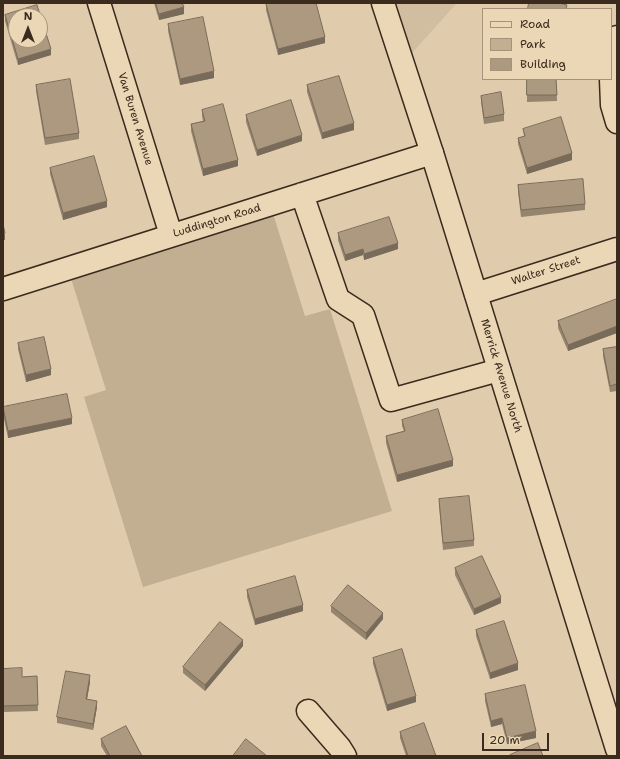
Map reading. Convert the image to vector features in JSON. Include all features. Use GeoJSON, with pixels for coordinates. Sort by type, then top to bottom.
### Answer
{"type":"FeatureCollection","features":[{"type":"Feature","properties":{"kind":"street","name":"Van Buren Avenue"},"geometry":{"type":"LineString","coordinates":[[99,3],[171,235]]}},
{"type":"Feature","properties":{"kind":"street","name":"Merrick Avenue North"},"geometry":{"type":"LineString","coordinates":[[383,3],[432,153],[617,749]]}},
{"type":"Feature","properties":{"kind":"street"},"geometry":{"type":"LineString","coordinates":[[612,58],[617,38]]}},
{"type":"Feature","properties":{"kind":"street"},"geometry":{"type":"LineString","coordinates":[[611,80],[612,105],[617,122]]}},
{"type":"Feature","properties":{"kind":"street","name":"Luddington Road"},"geometry":{"type":"LineString","coordinates":[[3,290],[171,235],[432,153]]}},
{"type":"Feature","properties":{"kind":"street"},"geometry":{"type":"LineString","coordinates":[[302,194],[338,299],[363,315],[392,400],[499,370]]}},
{"type":"Feature","properties":{"kind":"street","name":"Walter Street"},"geometry":{"type":"LineString","coordinates":[[476,294],[617,249]]}},
{"type":"Feature","properties":{"kind":"street"},"geometry":{"type":"LineString","coordinates":[[308,711],[340,748],[345,756]]}},
{"type":"Feature","properties":{"kind":"shaded area"},"geometry":{"type":"Polygon","coordinates":[[[383,3],[457,3],[403,63],[383,3]]]}},
{"type":"Feature","properties":{"kind":"green space"},"geometry":{"type":"Polygon","coordinates":[[[270,204],[305,316],[330,309],[392,511],[143,587],[84,397],[106,390],[68,269],[270,204]]]}},
{"type":"Feature","properties":{"kind":"building"},"geometry":{"type":"Polygon","coordinates":[[[156,3],[182,3],[184,7],[159,14],[156,3]]]}},
{"type":"Feature","properties":{"kind":"building"},"geometry":{"type":"Polygon","coordinates":[[[316,3],[325,37],[278,49],[266,4],[316,3]]]}},
{"type":"Feature","properties":{"kind":"building"},"geometry":{"type":"Polygon","coordinates":[[[529,3],[559,3],[567,5],[566,8],[528,8],[529,3]]]}},
{"type":"Feature","properties":{"kind":"building"},"geometry":{"type":"Polygon","coordinates":[[[37,5],[38,8],[27,8],[37,5]]]}},
{"type":"Feature","properties":{"kind":"building"},"geometry":{"type":"Polygon","coordinates":[[[8,14],[8,25],[5,15],[8,14]]]}},
{"type":"Feature","properties":{"kind":"building"},"geometry":{"type":"Polygon","coordinates":[[[203,17],[214,71],[180,79],[168,24],[203,17]]]}},
{"type":"Feature","properties":{"kind":"building"},"geometry":{"type":"Polygon","coordinates":[[[48,40],[51,49],[18,59],[15,48],[48,48],[48,40]]]}},
{"type":"Feature","properties":{"kind":"building"},"geometry":{"type":"Polygon","coordinates":[[[339,76],[354,123],[322,133],[307,85],[339,76]]]}},
{"type":"Feature","properties":{"kind":"building"},"geometry":{"type":"Polygon","coordinates":[[[70,79],[79,133],[45,138],[36,85],[70,79]]]}},
{"type":"Feature","properties":{"kind":"building"},"geometry":{"type":"Polygon","coordinates":[[[527,80],[556,80],[557,95],[527,95],[527,80]]]}},
{"type":"Feature","properties":{"kind":"building"},"geometry":{"type":"Polygon","coordinates":[[[501,92],[504,114],[484,118],[481,96],[501,92]]]}},
{"type":"Feature","properties":{"kind":"building"},"geometry":{"type":"Polygon","coordinates":[[[291,100],[302,135],[257,150],[246,115],[291,100]]]}},
{"type":"Feature","properties":{"kind":"building"},"geometry":{"type":"Polygon","coordinates":[[[223,104],[238,160],[203,169],[191,124],[205,121],[202,110],[223,104]]]}},
{"type":"Feature","properties":{"kind":"building"},"geometry":{"type":"Polygon","coordinates":[[[561,117],[572,153],[527,168],[518,138],[525,136],[523,129],[561,117]]]}},
{"type":"Feature","properties":{"kind":"building"},"geometry":{"type":"Polygon","coordinates":[[[94,156],[107,201],[63,213],[50,168],[94,156]]]}},
{"type":"Feature","properties":{"kind":"building"},"geometry":{"type":"Polygon","coordinates":[[[583,179],[585,204],[521,210],[518,185],[583,179]]]}},
{"type":"Feature","properties":{"kind":"building"},"geometry":{"type":"Polygon","coordinates":[[[389,217],[398,243],[364,254],[363,249],[345,255],[338,233],[389,217]]]}},
{"type":"Feature","properties":{"kind":"building"},"geometry":{"type":"Polygon","coordinates":[[[617,299],[617,326],[568,345],[558,321],[617,299]]]}},
{"type":"Feature","properties":{"kind":"building"},"geometry":{"type":"Polygon","coordinates":[[[44,337],[51,369],[26,375],[18,343],[44,337]]]}},
{"type":"Feature","properties":{"kind":"building"},"geometry":{"type":"Polygon","coordinates":[[[617,347],[617,384],[610,386],[603,349],[617,347]]]}},
{"type":"Feature","properties":{"kind":"building"},"geometry":{"type":"Polygon","coordinates":[[[67,394],[72,418],[8,431],[3,407],[67,394]]]}},
{"type":"Feature","properties":{"kind":"building"},"geometry":{"type":"Polygon","coordinates":[[[438,409],[453,460],[397,475],[386,436],[405,431],[402,420],[438,409]]]}},
{"type":"Feature","properties":{"kind":"building"},"geometry":{"type":"Polygon","coordinates":[[[469,496],[474,540],[443,543],[439,499],[469,496]]]}},
{"type":"Feature","properties":{"kind":"building"},"geometry":{"type":"Polygon","coordinates":[[[482,556],[501,597],[474,609],[455,568],[482,556]]]}},
{"type":"Feature","properties":{"kind":"building"},"geometry":{"type":"Polygon","coordinates":[[[295,576],[303,605],[255,619],[247,590],[295,576]]]}},
{"type":"Feature","properties":{"kind":"building"},"geometry":{"type":"Polygon","coordinates":[[[348,585],[383,613],[366,633],[331,606],[348,585]]]}},
{"type":"Feature","properties":{"kind":"building"},"geometry":{"type":"Polygon","coordinates":[[[504,621],[518,663],[490,673],[476,630],[504,621]]]}},
{"type":"Feature","properties":{"kind":"building"},"geometry":{"type":"Polygon","coordinates":[[[220,622],[243,640],[205,685],[183,667],[220,622]]]}},
{"type":"Feature","properties":{"kind":"building"},"geometry":{"type":"Polygon","coordinates":[[[402,649],[416,696],[387,705],[373,658],[402,649]]]}},
{"type":"Feature","properties":{"kind":"building"},"geometry":{"type":"Polygon","coordinates":[[[22,668],[22,677],[37,676],[38,705],[3,706],[3,669],[22,668]]]}},
{"type":"Feature","properties":{"kind":"building"},"geometry":{"type":"Polygon","coordinates":[[[66,671],[90,675],[86,699],[97,701],[93,724],[57,717],[66,671]]]}},
{"type":"Feature","properties":{"kind":"building"},"geometry":{"type":"Polygon","coordinates":[[[525,685],[536,731],[507,738],[502,718],[491,721],[485,694],[525,685]]]}},
{"type":"Feature","properties":{"kind":"building"},"geometry":{"type":"Polygon","coordinates":[[[424,723],[436,756],[408,756],[400,732],[424,723]]]}},
{"type":"Feature","properties":{"kind":"building"},"geometry":{"type":"Polygon","coordinates":[[[126,726],[142,756],[110,756],[101,739],[126,726]]]}},
{"type":"Feature","properties":{"kind":"building"},"geometry":{"type":"Polygon","coordinates":[[[246,739],[267,756],[233,756],[246,739]]]}},
{"type":"Feature","properties":{"kind":"building"},"geometry":{"type":"Polygon","coordinates":[[[538,743],[543,756],[510,756],[510,755],[538,743]]]}}]}
